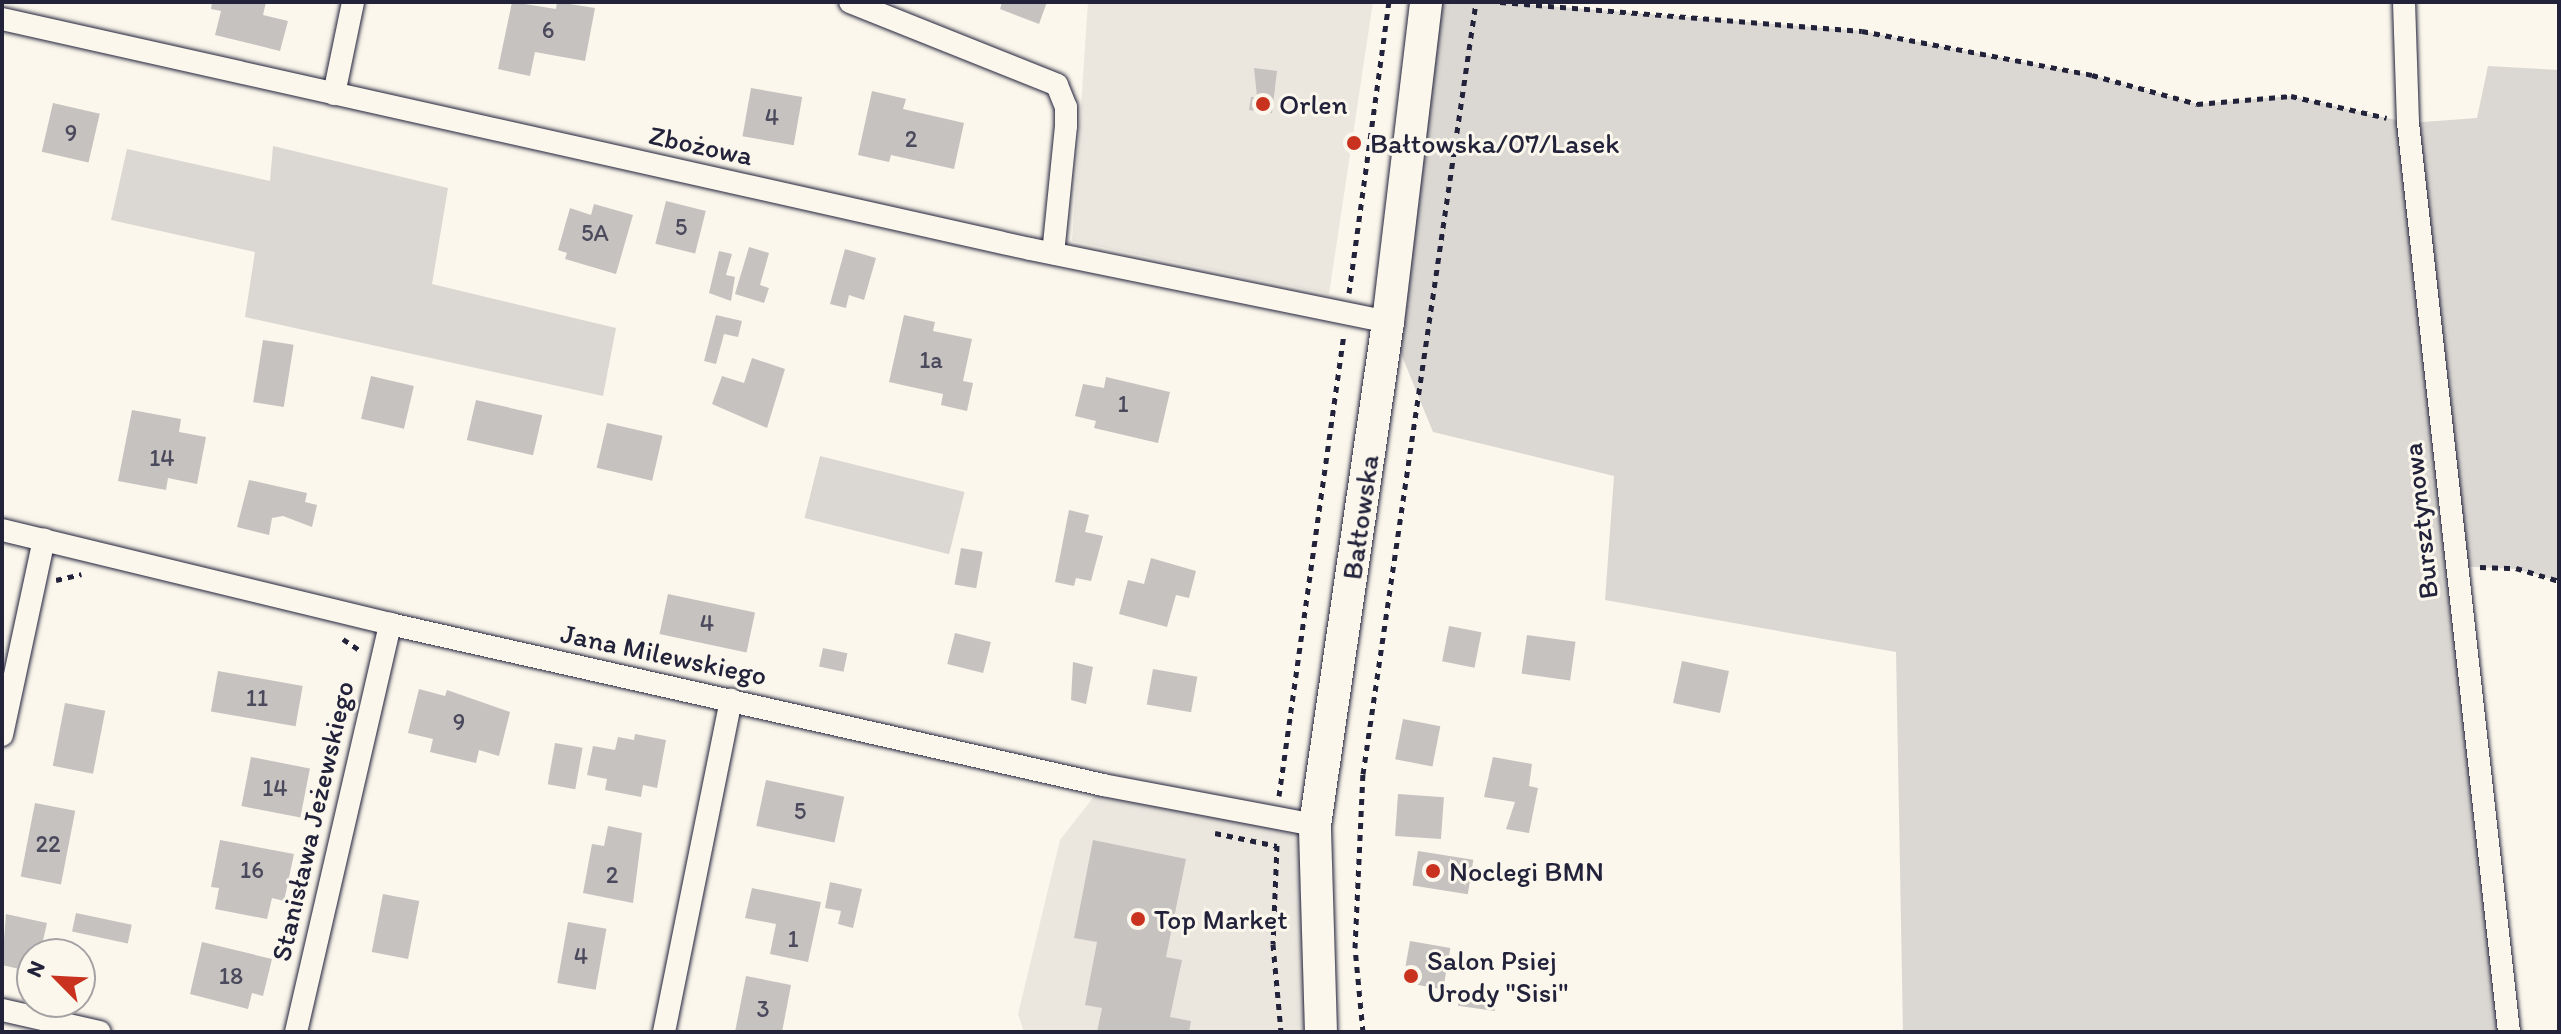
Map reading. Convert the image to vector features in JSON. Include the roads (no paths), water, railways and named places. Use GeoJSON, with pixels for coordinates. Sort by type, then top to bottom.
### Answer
{"type":"FeatureCollection","features":[{"type":"Feature","properties":{"kind":"main road","name":"Bałtowska"},"geometry":{"type":"LineString","coordinates":[[1321,1032],[1315,825],[1388,322],[1426,2]]}},
{"type":"Feature","properties":{"kind":"street"},"geometry":{"type":"LineString","coordinates":[[334,94],[353,2]]}},
{"type":"Feature","properties":{"kind":"street"},"geometry":{"type":"LineString","coordinates":[[850,2],[1057,85],[1066,107],[1066,126],[1053,253]]}},
{"type":"Feature","properties":{"kind":"street","name":"Bursztynowa"},"geometry":{"type":"LineString","coordinates":[[2404,2],[2408,123],[2509,1032]]}},
{"type":"Feature","properties":{"kind":"street","name":"Zbożowa"},"geometry":{"type":"LineString","coordinates":[[9,14],[334,94],[1053,253],[1388,322]]}},
{"type":"Feature","properties":{"kind":"street","name":"Jana Milewskiego"},"geometry":{"type":"LineString","coordinates":[[2,530],[390,624],[1276,819],[1315,825]]}},
{"type":"Feature","properties":{"kind":"street"},"geometry":{"type":"LineString","coordinates":[[2,735],[44,539]]}},
{"type":"Feature","properties":{"kind":"street","name":"Stanisława Jeżewskiego"},"geometry":{"type":"LineString","coordinates":[[296,1032],[390,624]]}},
{"type":"Feature","properties":{"kind":"street"},"geometry":{"type":"LineString","coordinates":[[664,1032],[731,700]]}},
{"type":"Feature","properties":{"kind":"street"},"geometry":{"type":"LineString","coordinates":[[2,1010],[100,1032]]}},
{"type":"Feature","properties":{"kind":"place","name":"Orlen"},"geometry":{"type":"Point","coordinates":[1263,104]}},
{"type":"Feature","properties":{"kind":"place","name":"Bałtowska/07/Lasek"},"geometry":{"type":"Point","coordinates":[1354,143]}},
{"type":"Feature","properties":{"kind":"place","name":"Noclegi BMN"},"geometry":{"type":"Point","coordinates":[1433,871]}},
{"type":"Feature","properties":{"kind":"place","name":"Top Market"},"geometry":{"type":"Point","coordinates":[1138,919]}},
{"type":"Feature","properties":{"kind":"place","name":"Salon Psiej Urody \"Sisi\""},"geometry":{"type":"Point","coordinates":[1411,976]}}]}
